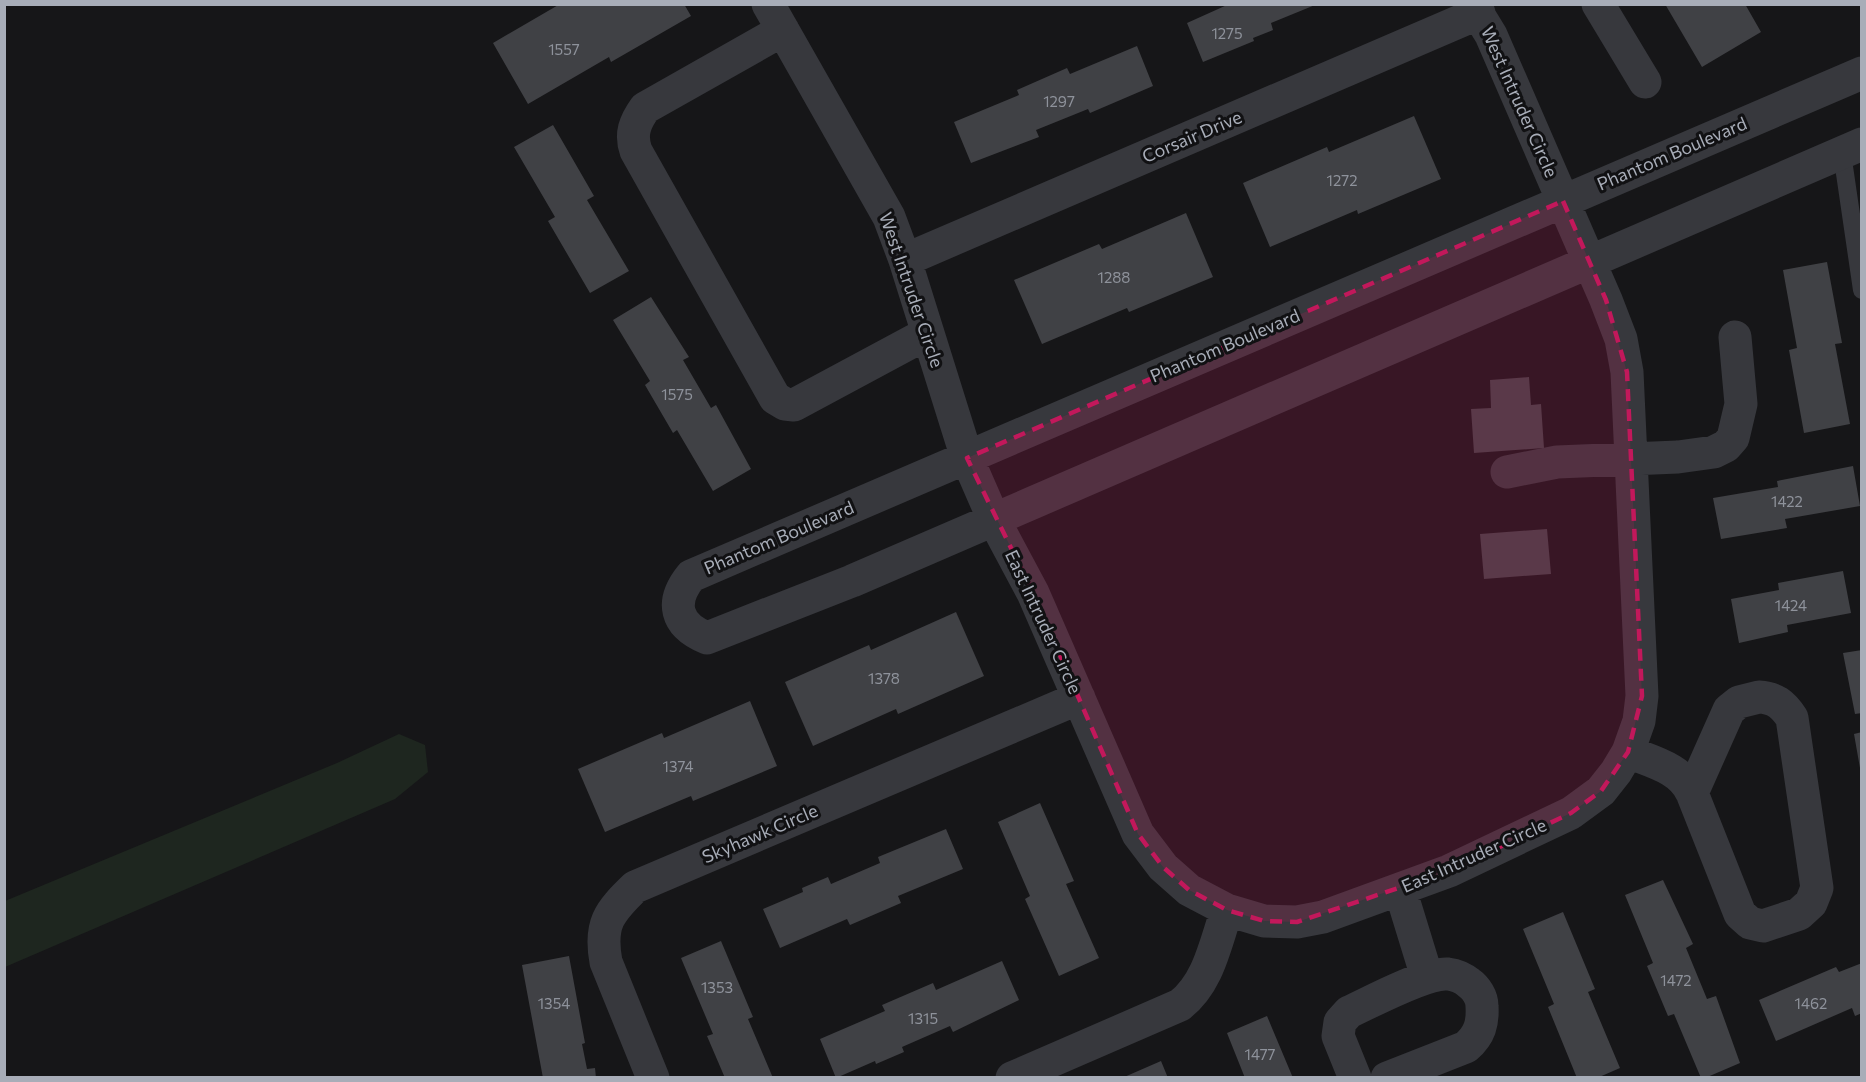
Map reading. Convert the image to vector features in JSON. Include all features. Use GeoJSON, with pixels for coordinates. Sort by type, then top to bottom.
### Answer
{"type":"FeatureCollection","features":[{"type":"Feature","properties":{"kind":"street"},"geometry":{"type":"LineString","coordinates":[[1598,4],[1645,82]]}},
{"type":"Feature","properties":{"kind":"street","name":"West Intruder Circle"},"geometry":{"type":"LineString","coordinates":[[1475,9],[1491,35],[1563,201]]}},
{"type":"Feature","properties":{"kind":"street","name":"Corsair Drive"},"geometry":{"type":"LineString","coordinates":[[905,260],[1475,9]]}},
{"type":"Feature","properties":{"kind":"street"},"geometry":{"type":"LineString","coordinates":[[776,17],[645,108],[634,123],[633,142],[636,151],[775,398],[785,404],[794,405],[927,333]]}},
{"type":"Feature","properties":{"kind":"street","name":"West Intruder Circle"},"geometry":{"type":"LineString","coordinates":[[776,17],[889,218],[905,260],[967,458]]}},
{"type":"Feature","properties":{"kind":"street","name":"Phantom Boulevard"},"geometry":{"type":"LineString","coordinates":[[1852,148],[852,581],[707,638],[692,632],[681,617],[678,602],[682,587],[692,576],[1862,73]]}},
{"type":"Feature","properties":{"kind":"street","name":"East Intruder Circle"},"geometry":{"type":"LineString","coordinates":[[967,458],[994,520],[1033,593],[1138,834],[1163,867],[1189,890],[1227,910],[1264,921],[1298,922],[1323,917],[1449,871],[1571,813],[1600,790],[1616,772],[1628,752],[1639,721],[1642,696],[1627,372],[1620,339],[1563,201]]}},
{"type":"Feature","properties":{"kind":"street"},"geometry":{"type":"LineString","coordinates":[[1507,472],[1557,462],[1678,457],[1714,452],[1726,446],[1733,438],[1742,404],[1735,337]]}},
{"type":"Feature","properties":{"kind":"street"},"geometry":{"type":"LineString","coordinates":[[1628,752],[1676,772],[1687,782],[1740,914],[1750,923],[1763,926],[1799,914],[1811,903],[1817,888],[1816,872],[1792,718],[1784,706],[1771,698],[1759,697],[1739,702],[1729,710],[1692,793]]}},
{"type":"Feature","properties":{"kind":"street","name":"Skyhawk Circle"},"geometry":{"type":"LineString","coordinates":[[652,1077],[606,962],[602,943],[606,923],[618,903],[635,887],[1079,698]]}},
{"type":"Feature","properties":{"kind":"street"},"geometry":{"type":"LineString","coordinates":[[1400,889],[1428,977]]}},
{"type":"Feature","properties":{"kind":"street"},"geometry":{"type":"LineString","coordinates":[[1012,1077],[1049,1070],[1180,1005],[1193,994],[1202,981],[1227,910]]}},
{"type":"Feature","properties":{"kind":"street"},"geometry":{"type":"LineString","coordinates":[[1355,1077],[1338,1036],[1340,1022],[1349,1012],[1428,977],[1447,974],[1462,978],[1475,988],[1482,1003],[1482,1025],[1476,1039],[1466,1047],[1387,1077]]}},
{"type":"Feature","properties":{"kind":"lane"},"geometry":{"type":"LineString","coordinates":[[1852,148],[1862,290]]}},
{"type":"Feature","properties":{"kind":"highlighted area"},"geometry":{"type":"Polygon","coordinates":[[[1563,201],[1606,300],[1627,372],[1642,696],[1628,752],[1601,791],[1571,813],[1449,871],[1297,922],[1264,921],[1227,910],[1189,890],[1163,867],[1138,834],[1033,593],[967,458],[1563,201]]]}},
{"type":"Feature","properties":{"kind":"shaded area"},"geometry":{"type":"Polygon","coordinates":[[[399,734],[425,745],[428,772],[395,799],[5,967],[5,901],[337,763],[399,734]]]}},
{"type":"Feature","properties":{"kind":"building"},"geometry":{"type":"Polygon","coordinates":[[[560,4],[684,4],[691,16],[611,62],[609,57],[528,104],[493,43],[560,4]]]}},
{"type":"Feature","properties":{"kind":"building"},"geometry":{"type":"Polygon","coordinates":[[[1665,4],[1745,4],[1761,32],[1702,67],[1665,4]]]}},
{"type":"Feature","properties":{"kind":"building"},"geometry":{"type":"Polygon","coordinates":[[[1227,5],[1315,5],[1271,23],[1273,30],[1253,38],[1254,41],[1203,62],[1187,23],[1227,5]]]}},
{"type":"Feature","properties":{"kind":"building"},"geometry":{"type":"Polygon","coordinates":[[[1137,46],[1153,86],[1090,113],[1088,109],[1036,130],[1039,137],[971,163],[954,122],[1019,95],[1017,90],[1067,68],[1070,74],[1137,46]]]}},
{"type":"Feature","properties":{"kind":"building"},"geometry":{"type":"Polygon","coordinates":[[[1414,116],[1441,179],[1358,214],[1357,210],[1270,247],[1243,183],[1327,147],[1329,152],[1414,116]]]}},
{"type":"Feature","properties":{"kind":"building"},"geometry":{"type":"Polygon","coordinates":[[[553,125],[594,196],[587,200],[629,271],[590,293],[548,221],[555,217],[514,147],[553,125]]]}},
{"type":"Feature","properties":{"kind":"building"},"geometry":{"type":"Polygon","coordinates":[[[1186,213],[1213,277],[1129,312],[1127,308],[1042,344],[1014,280],[1099,244],[1102,249],[1186,213]]]}},
{"type":"Feature","properties":{"kind":"building"},"geometry":{"type":"Polygon","coordinates":[[[1827,262],[1842,343],[1835,344],[1850,424],[1804,433],[1789,350],[1797,348],[1783,270],[1827,262]]]}},
{"type":"Feature","properties":{"kind":"building"},"geometry":{"type":"Polygon","coordinates":[[[651,297],[689,357],[683,360],[711,408],[716,405],[751,469],[713,491],[677,430],[673,433],[645,385],[650,381],[613,320],[651,297]]]}},
{"type":"Feature","properties":{"kind":"building"},"geometry":{"type":"Polygon","coordinates":[[[1529,377],[1531,405],[1541,404],[1544,448],[1474,453],[1471,409],[1491,408],[1490,380],[1529,377]]]}},
{"type":"Feature","properties":{"kind":"building"},"geometry":{"type":"Polygon","coordinates":[[[1853,466],[1860,506],[1785,519],[1787,528],[1721,539],[1713,498],[1778,487],[1777,481],[1853,466]]]}},
{"type":"Feature","properties":{"kind":"building"},"geometry":{"type":"Polygon","coordinates":[[[1547,529],[1551,574],[1484,579],[1480,534],[1547,529]]]}},
{"type":"Feature","properties":{"kind":"building"},"geometry":{"type":"Polygon","coordinates":[[[1843,571],[1851,613],[1787,625],[1788,632],[1739,643],[1731,599],[1779,590],[1778,583],[1843,571]]]}},
{"type":"Feature","properties":{"kind":"building"},"geometry":{"type":"Polygon","coordinates":[[[956,612],[984,676],[898,714],[896,709],[813,746],[785,682],[869,645],[871,650],[956,612]]]}},
{"type":"Feature","properties":{"kind":"building"},"geometry":{"type":"Polygon","coordinates":[[[1862,650],[1862,713],[1855,714],[1843,653],[1862,650]]]}},
{"type":"Feature","properties":{"kind":"building"},"geometry":{"type":"Polygon","coordinates":[[[750,701],[777,766],[693,801],[691,796],[605,832],[578,769],[662,733],[664,738],[750,701]]]}},
{"type":"Feature","properties":{"kind":"building"},"geometry":{"type":"Polygon","coordinates":[[[1862,732],[1862,768],[1860,768],[1854,734],[1862,732]]]}},
{"type":"Feature","properties":{"kind":"building"},"geometry":{"type":"Polygon","coordinates":[[[1040,803],[1074,881],[1066,884],[1099,958],[1059,976],[1025,899],[1030,896],[998,822],[1040,803]]]}},
{"type":"Feature","properties":{"kind":"building"},"geometry":{"type":"Polygon","coordinates":[[[946,829],[963,869],[898,896],[901,903],[850,925],[847,919],[780,948],[763,909],[803,892],[802,888],[828,877],[831,884],[880,863],[878,857],[946,829]]]}},
{"type":"Feature","properties":{"kind":"building"},"geometry":{"type":"Polygon","coordinates":[[[1663,880],[1693,944],[1686,948],[1707,999],[1716,996],[1740,1063],[1705,1078],[1701,1078],[1674,1014],[1668,1016],[1647,966],[1653,963],[1625,895],[1663,880]]]}},
{"type":"Feature","properties":{"kind":"building"},"geometry":{"type":"Polygon","coordinates":[[[1563,912],[1595,989],[1588,992],[1620,1068],[1597,1078],[1577,1078],[1548,1007],[1554,1004],[1523,929],[1563,912]]]}},
{"type":"Feature","properties":{"kind":"building"},"geometry":{"type":"Polygon","coordinates":[[[721,941],[753,1017],[748,1019],[773,1078],[725,1078],[707,1036],[713,1034],[681,958],[721,941]]]}},
{"type":"Feature","properties":{"kind":"building"},"geometry":{"type":"Polygon","coordinates":[[[569,956],[585,1043],[582,1044],[587,1069],[595,1068],[596,1078],[543,1078],[522,965],[569,956]]]}},
{"type":"Feature","properties":{"kind":"building"},"geometry":{"type":"Polygon","coordinates":[[[1002,961],[1019,1000],[953,1032],[950,1026],[902,1047],[904,1052],[876,1064],[875,1061],[836,1078],[820,1039],[885,1011],[882,1005],[933,983],[936,990],[1002,961]]]}},
{"type":"Feature","properties":{"kind":"building"},"geometry":{"type":"Polygon","coordinates":[[[1862,963],[1862,1013],[1855,1016],[1852,1008],[1776,1041],[1759,1000],[1836,967],[1839,972],[1862,963]]]}},
{"type":"Feature","properties":{"kind":"building"},"geometry":{"type":"Polygon","coordinates":[[[1267,1016],[1293,1078],[1245,1078],[1227,1033],[1267,1016]]]}},
{"type":"Feature","properties":{"kind":"building"},"geometry":{"type":"Polygon","coordinates":[[[1161,1061],[1168,1078],[1122,1078],[1161,1061]]]}}]}
